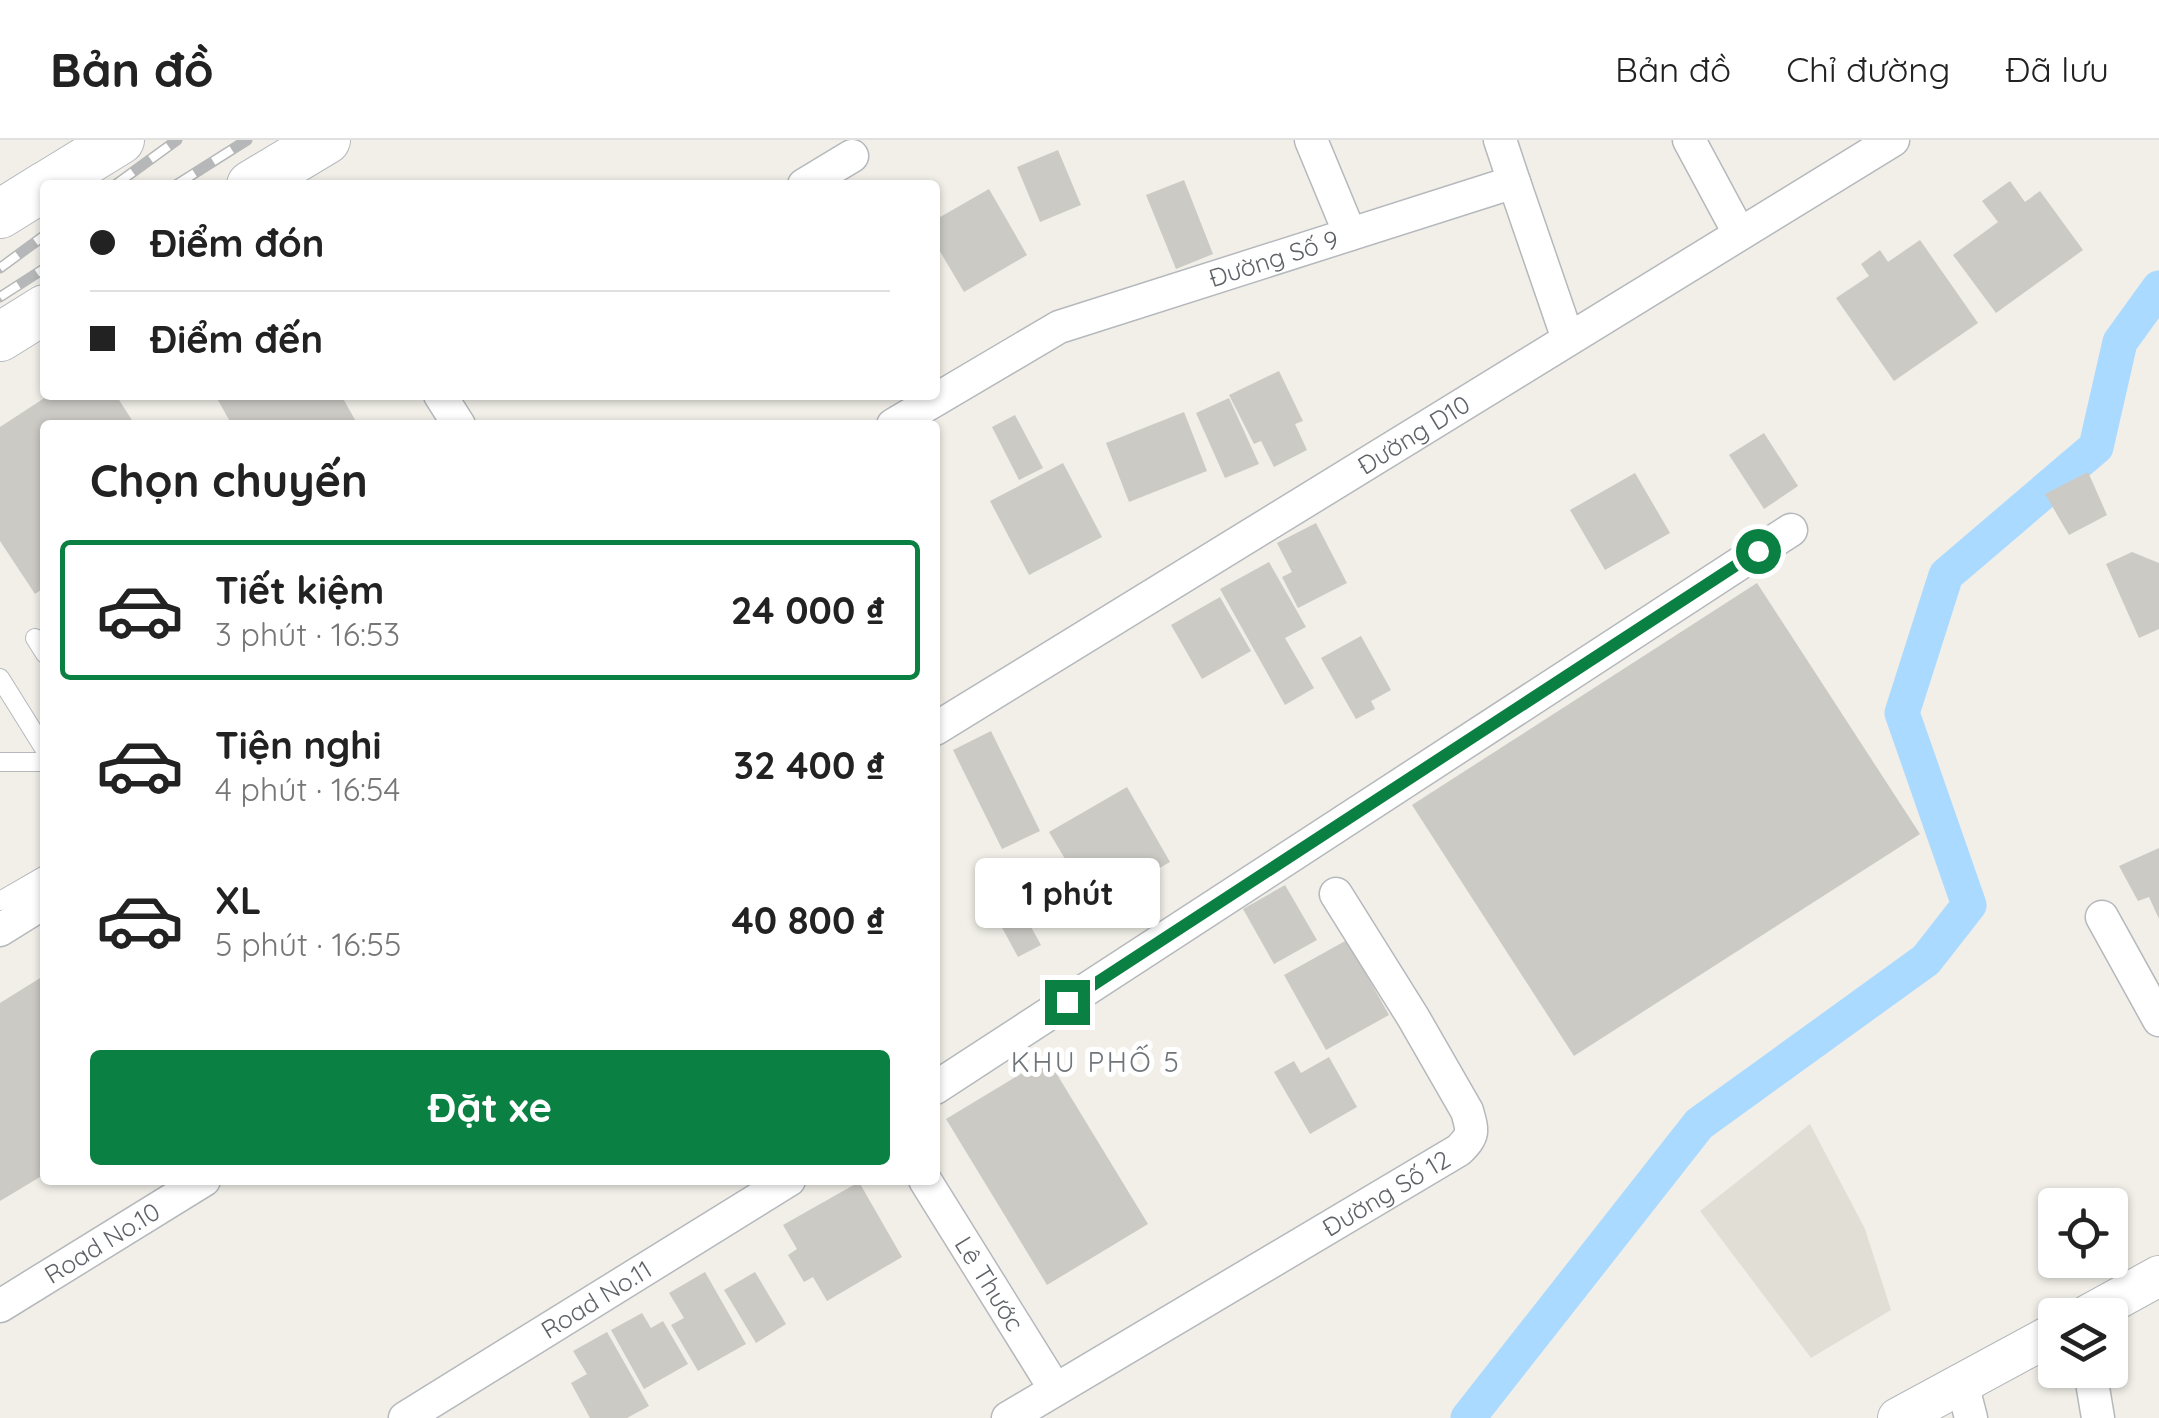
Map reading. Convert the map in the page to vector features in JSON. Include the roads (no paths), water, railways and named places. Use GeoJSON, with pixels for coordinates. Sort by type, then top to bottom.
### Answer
{"type":"FeatureCollection","features":[{"type":"Feature","properties":{"kind":"main road"},"geometry":{"type":"LineString","coordinates":[[56,180],[120,140]]}},
{"type":"Feature","properties":{"kind":"main road"},"geometry":{"type":"LineString","coordinates":[[260,180],[303,156]]}},
{"type":"Feature","properties":{"kind":"main road"},"geometry":{"type":"LineString","coordinates":[[0,214],[40,190]]}},
{"type":"Feature","properties":{"kind":"main road"},"geometry":{"type":"LineString","coordinates":[[0,336],[40,313]]}},
{"type":"Feature","properties":{"kind":"street"},"geometry":{"type":"LineString","coordinates":[[1311,140],[1350,234]]}},
{"type":"Feature","properties":{"kind":"street"},"geometry":{"type":"LineString","coordinates":[[1500,140],[1568,339]]}},
{"type":"Feature","properties":{"kind":"street"},"geometry":{"type":"LineString","coordinates":[[1689,140],[1739,233]]}},
{"type":"Feature","properties":{"kind":"street","name":"Đường D10"},"geometry":{"type":"LineString","coordinates":[[940,726],[1739,233],[1861,150],[1893,140]]}},
{"type":"Feature","properties":{"kind":"street"},"geometry":{"type":"LineString","coordinates":[[812,180],[852,156]]}},
{"type":"Feature","properties":{"kind":"street","name":"Đường Số 9"},"geometry":{"type":"LineString","coordinates":[[940,397],[1059,326],[1514,182]]}},
{"type":"Feature","properties":{"kind":"street","name":"Đường Số 9"},"geometry":{"type":"LineString","coordinates":[[901,420],[935,400]]}},
{"type":"Feature","properties":{"kind":"street"},"geometry":{"type":"LineString","coordinates":[[940,1085],[1791,530]]}},
{"type":"Feature","properties":{"kind":"street","name":"Đường Số 12"},"geometry":{"type":"LineString","coordinates":[[1055,1389],[1459,1150],[1470,1139],[1472,1129],[1467,1112],[1413,1016],[1336,894]]}},
{"type":"Feature","properties":{"kind":"street"},"geometry":{"type":"LineString","coordinates":[[0,930],[40,905]]}},
{"type":"Feature","properties":{"kind":"street"},"geometry":{"type":"LineString","coordinates":[[2102,917],[2159,1020]]}},
{"type":"Feature","properties":{"kind":"street","name":"Road No.10"},"geometry":{"type":"LineString","coordinates":[[0,1306],[196,1185]]}},
{"type":"Feature","properties":{"kind":"street","name":"Road No.11"},"geometry":{"type":"LineString","coordinates":[[405,1418],[780,1185]]}},
{"type":"Feature","properties":{"kind":"street","name":"Lê Thước"},"geometry":{"type":"LineString","coordinates":[[929,1185],[1055,1389]]}},
{"type":"Feature","properties":{"kind":"street"},"geometry":{"type":"LineString","coordinates":[[2119,1298],[2159,1276]]}},
{"type":"Feature","properties":{"kind":"street"},"geometry":{"type":"LineString","coordinates":[[1898,1418],[1966,1401],[2038,1346]]}},
{"type":"Feature","properties":{"kind":"street"},"geometry":{"type":"LineString","coordinates":[[2093,1388],[2098,1418]]}},
{"type":"Feature","properties":{"kind":"street"},"geometry":{"type":"LineString","coordinates":[[1008,1418],[1055,1389]]}},
{"type":"Feature","properties":{"kind":"lane"},"geometry":{"type":"LineString","coordinates":[[0,678],[40,742]]}},
{"type":"Feature","properties":{"kind":"lane"},"geometry":{"type":"LineString","coordinates":[[0,762],[40,762]]}},
{"type":"Feature","properties":{"kind":"lane"},"geometry":{"type":"LineString","coordinates":[[0,902],[40,878]]}},
{"type":"Feature","properties":{"kind":"waterway"},"geometry":{"type":"LineString","coordinates":[[1468,1418],[1699,1124],[1926,960],[1969,905],[1902,713],[1946,575],[2096,447],[2120,342],[2159,288]]}},
{"type":"Feature","properties":{"kind":"railway"},"geometry":{"type":"LineString","coordinates":[[122,180],[177,140]]}},
{"type":"Feature","properties":{"kind":"railway"},"geometry":{"type":"LineString","coordinates":[[184,180],[247,140]]}},
{"type":"Feature","properties":{"kind":"railway"},"geometry":{"type":"LineString","coordinates":[[0,268],[40,239]]}},
{"type":"Feature","properties":{"kind":"railway"},"geometry":{"type":"LineString","coordinates":[[0,297],[40,271]]}},
{"type":"Feature","properties":{"kind":"district","name":"KHU PHỐ 5"},"geometry":{"type":"Point","coordinates":[1096,1062]}}]}
